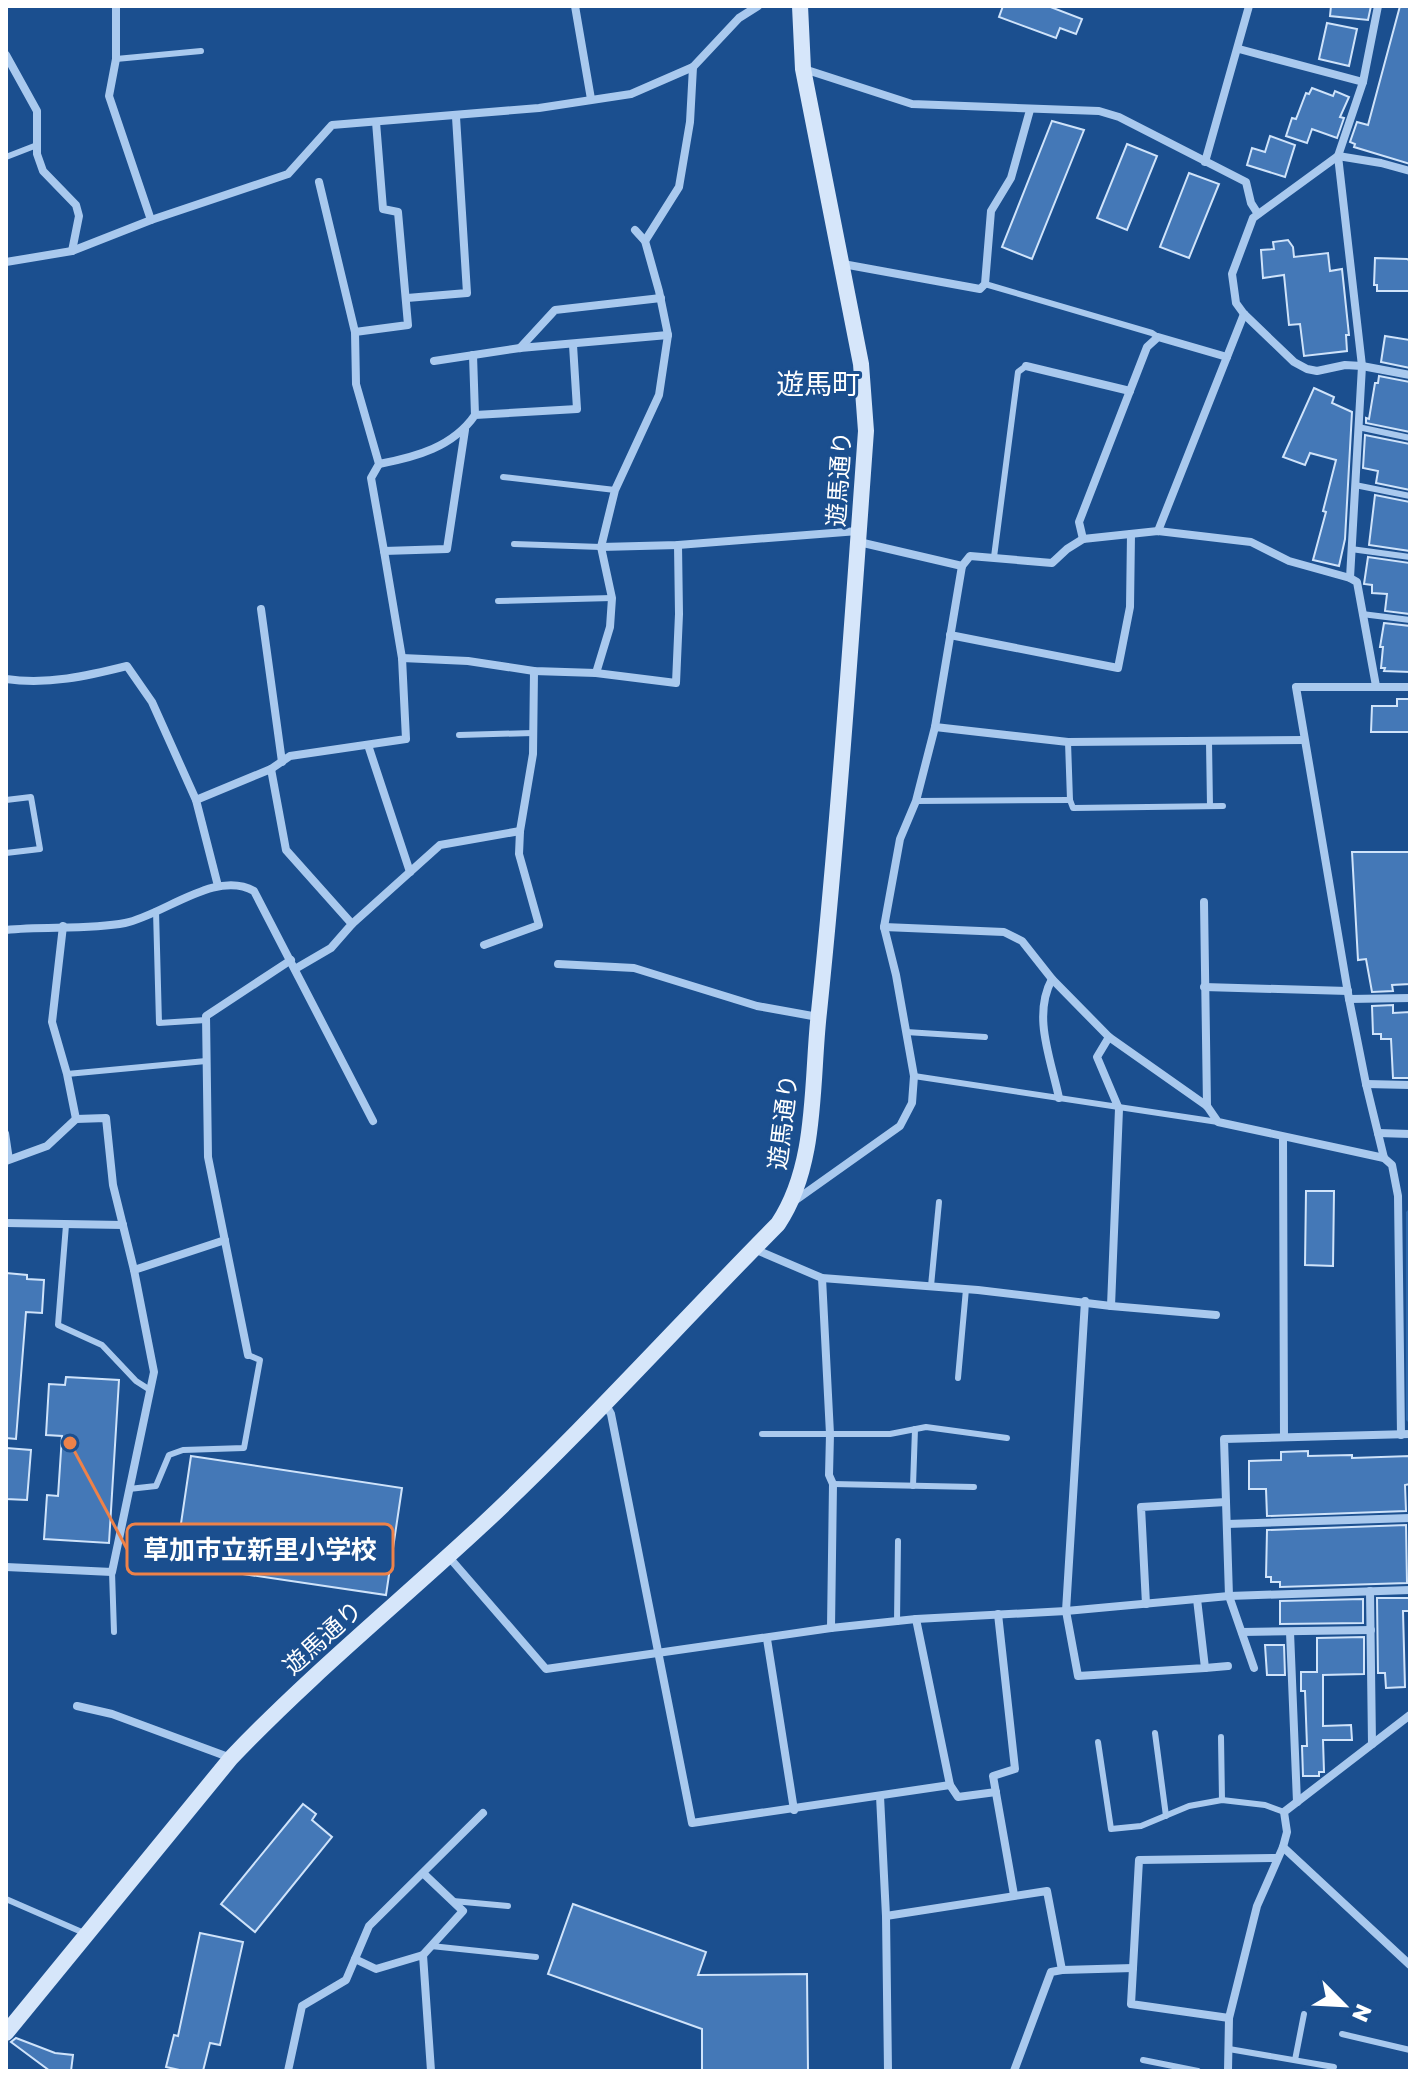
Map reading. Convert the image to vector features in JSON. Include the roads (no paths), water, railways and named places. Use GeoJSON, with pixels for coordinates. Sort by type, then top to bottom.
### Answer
{"type":"FeatureCollection","features":[{"type":"Feature","properties":{"kind":"street"},"geometry":{"type":"LineString","coordinates":[[116,6],[116,59],[109,96],[151,220]]}},
{"type":"Feature","properties":{"kind":"street"},"geometry":{"type":"LineString","coordinates":[[575,6],[591,99]]}},
{"type":"Feature","properties":{"kind":"street"},"geometry":{"type":"LineString","coordinates":[[6,262],[72,251],[151,220],[288,174],[332,125],[456,117],[631,94],[693,67],[739,18],[758,6]]}},
{"type":"Feature","properties":{"kind":"street","name":"遊馬通り"},"geometry":{"type":"LineString","coordinates":[[6,2033],[231,1758],[281,1707],[563,1447],[778,1224],[792,1203],[802,1174],[829,912],[866,431],[865,395],[843,264],[811,123],[803,69],[800,6]]}},
{"type":"Feature","properties":{"kind":"street"},"geometry":{"type":"LineString","coordinates":[[1205,162],[1249,6]]}},
{"type":"Feature","properties":{"kind":"street"},"geometry":{"type":"LineString","coordinates":[[1350,578],[1362,366],[1338,156],[1363,82],[1378,6]]}},
{"type":"Feature","properties":{"kind":"street"},"geometry":{"type":"LineString","coordinates":[[1239,49],[1363,82]]}},
{"type":"Feature","properties":{"kind":"street"},"geometry":{"type":"LineString","coordinates":[[6,55],[37,111],[37,145],[43,171],[76,205],[79,216],[72,251]]}},
{"type":"Feature","properties":{"kind":"street"},"geometry":{"type":"LineString","coordinates":[[645,241],[679,187],[690,122],[693,67]]}},
{"type":"Feature","properties":{"kind":"street"},"geometry":{"type":"LineString","coordinates":[[803,69],[912,104],[1099,111],[1109,114],[1246,182],[1251,203],[1258,214]]}},
{"type":"Feature","properties":{"kind":"street"},"geometry":{"type":"LineString","coordinates":[[843,264],[980,289],[985,284],[991,211],[1011,178],[1030,110]]}},
{"type":"Feature","properties":{"kind":"street"},"geometry":{"type":"LineString","coordinates":[[407,298],[467,293],[456,117]]}},
{"type":"Feature","properties":{"kind":"street"},"geometry":{"type":"LineString","coordinates":[[355,332],[408,325],[398,212],[383,209],[376,122]]}},
{"type":"Feature","properties":{"kind":"street"},"geometry":{"type":"LineString","coordinates":[[1410,171],[1338,156],[1253,218],[1232,274],[1236,303],[1294,362],[1317,371],[1345,365],[1410,375]]}},
{"type":"Feature","properties":{"kind":"street"},"geometry":{"type":"LineString","coordinates":[[196,800],[271,769],[290,756],[406,739],[402,658],[371,478],[379,464],[356,384],[355,332],[319,182]]}},
{"type":"Feature","properties":{"kind":"street"},"geometry":{"type":"LineString","coordinates":[[596,673],[610,627],[612,598],[601,547],[615,490],[659,395],[668,335],[645,241],[635,230]]}},
{"type":"Feature","properties":{"kind":"street"},"geometry":{"type":"LineString","coordinates":[[520,348],[555,310],[661,298]]}},
{"type":"Feature","properties":{"kind":"street"},"geometry":{"type":"LineString","coordinates":[[1158,531],[1244,314]]}},
{"type":"Feature","properties":{"kind":"street"},"geometry":{"type":"LineString","coordinates":[[434,361],[520,348],[668,335]]}},
{"type":"Feature","properties":{"kind":"street"},"geometry":{"type":"LineString","coordinates":[[1083,539],[1079,522],[1147,347],[1158,337],[1227,357]]}},
{"type":"Feature","properties":{"kind":"street"},"geometry":{"type":"LineString","coordinates":[[475,415],[577,409],[573,345]]}},
{"type":"Feature","properties":{"kind":"street"},"geometry":{"type":"LineString","coordinates":[[384,551],[447,549],[465,430],[475,415],[473,355]]}},
{"type":"Feature","properties":{"kind":"street"},"geometry":{"type":"LineString","coordinates":[[1026,366],[1130,391]]}},
{"type":"Feature","properties":{"kind":"street"},"geometry":{"type":"LineString","coordinates":[[379,464],[419,456],[465,430]]}},
{"type":"Feature","properties":{"kind":"street"},"geometry":{"type":"LineString","coordinates":[[792,1203],[900,1126],[912,1103],[914,1076],[884,927],[900,839],[916,801],[935,727],[962,566],[970,556],[1052,563],[1083,539],[1158,531],[1251,542],[1289,561],[1357,582],[1376,686]]}},
{"type":"Feature","properties":{"kind":"street"},"geometry":{"type":"LineString","coordinates":[[950,635],[1118,668],[1130,607],[1131,534]]}},
{"type":"Feature","properties":{"kind":"street"},"geometry":{"type":"LineString","coordinates":[[601,547],[858,536],[962,566]]}},
{"type":"Feature","properties":{"kind":"street"},"geometry":{"type":"LineString","coordinates":[[402,658],[468,661],[534,671],[596,673],[676,683],[678,545]]}},
{"type":"Feature","properties":{"kind":"street"},"geometry":{"type":"LineString","coordinates":[[261,609],[282,762]]}},
{"type":"Feature","properties":{"kind":"street"},"geometry":{"type":"LineString","coordinates":[[6,679],[77,679],[127,666],[152,702],[196,800],[218,886]]}},
{"type":"Feature","properties":{"kind":"street"},"geometry":{"type":"LineString","coordinates":[[484,945],[539,925],[519,854],[533,754],[534,671]]}},
{"type":"Feature","properties":{"kind":"street"},"geometry":{"type":"LineString","coordinates":[[1384,1158],[1349,995],[1296,687],[1410,687]]}},
{"type":"Feature","properties":{"kind":"street"},"geometry":{"type":"LineString","coordinates":[[935,727],[1068,742],[1304,740]]}},
{"type":"Feature","properties":{"kind":"street"},"geometry":{"type":"LineString","coordinates":[[368,745],[410,872]]}},
{"type":"Feature","properties":{"kind":"street"},"geometry":{"type":"LineString","coordinates":[[271,769],[286,850],[352,924]]}},
{"type":"Feature","properties":{"kind":"street"},"geometry":{"type":"LineString","coordinates":[[248,1355],[208,1157],[206,1016],[293,964],[331,948],[352,924],[440,845],[520,831]]}},
{"type":"Feature","properties":{"kind":"street"},"geometry":{"type":"LineString","coordinates":[[6,930],[126,923],[218,886],[240,883],[254,891],[373,1121]]}},
{"type":"Feature","properties":{"kind":"street"},"geometry":{"type":"LineString","coordinates":[[1204,902],[1207,1106]]}},
{"type":"Feature","properties":{"kind":"street"},"geometry":{"type":"LineString","coordinates":[[63,926],[52,1022],[76,1119]]}},
{"type":"Feature","properties":{"kind":"street"},"geometry":{"type":"LineString","coordinates":[[884,927],[1004,932],[1022,941],[1052,979],[1109,1037],[1207,1106],[1218,1122],[1384,1158],[1392,1165],[1398,1198],[1405,1434],[1224,1439],[1229,1596],[1254,1668]]}},
{"type":"Feature","properties":{"kind":"street"},"geometry":{"type":"LineString","coordinates":[[558,964],[634,968],[757,1006],[818,1017]]}},
{"type":"Feature","properties":{"kind":"street"},"geometry":{"type":"LineString","coordinates":[[1052,979],[1045,992],[1041,1023],[1059,1098]]}},
{"type":"Feature","properties":{"kind":"street"},"geometry":{"type":"LineString","coordinates":[[1204,987],[1410,998]]}},
{"type":"Feature","properties":{"kind":"street"},"geometry":{"type":"LineString","coordinates":[[1109,1037],[1097,1057],[1118,1106],[1111,1306]]}},
{"type":"Feature","properties":{"kind":"street"},"geometry":{"type":"LineString","coordinates":[[1366,1084],[1410,1085]]}},
{"type":"Feature","properties":{"kind":"street"},"geometry":{"type":"LineString","coordinates":[[6,1567],[112,1572],[154,1372],[113,1185],[106,1118],[76,1119],[47,1146],[8,1160]]}},
{"type":"Feature","properties":{"kind":"street"},"geometry":{"type":"LineString","coordinates":[[1378,1133],[1410,1134]]}},
{"type":"Feature","properties":{"kind":"street"},"geometry":{"type":"LineString","coordinates":[[1283,1137],[1284,1437]]}},
{"type":"Feature","properties":{"kind":"street"},"geometry":{"type":"LineString","coordinates":[[1398,1198],[1410,1198]]}},
{"type":"Feature","properties":{"kind":"street"},"geometry":{"type":"LineString","coordinates":[[6,1223],[123,1225]]}},
{"type":"Feature","properties":{"kind":"street"},"geometry":{"type":"LineString","coordinates":[[134,1270],[225,1240]]}},
{"type":"Feature","properties":{"kind":"street"},"geometry":{"type":"LineString","coordinates":[[753,1249],[822,1278],[966,1289],[1216,1315]]}},
{"type":"Feature","properties":{"kind":"street"},"geometry":{"type":"LineString","coordinates":[[822,1278],[830,1434],[829,1475],[833,1484],[831,1628]]}},
{"type":"Feature","properties":{"kind":"street"},"geometry":{"type":"LineString","coordinates":[[1085,1301],[1066,1611],[1078,1676],[1228,1666]]}},
{"type":"Feature","properties":{"kind":"street"},"geometry":{"type":"LineString","coordinates":[[605,1403],[611,1414],[692,1823],[950,1785]]}},
{"type":"Feature","properties":{"kind":"street"},"geometry":{"type":"LineString","coordinates":[[1146,1604],[1141,1507],[1226,1502]]}},
{"type":"Feature","properties":{"kind":"street"},"geometry":{"type":"LineString","coordinates":[[1227,1524],[1410,1518]]}},
{"type":"Feature","properties":{"kind":"street"},"geometry":{"type":"LineString","coordinates":[[448,1556],[546,1669],[831,1628],[916,1619],[1066,1611],[1229,1596],[1410,1590]]}},
{"type":"Feature","properties":{"kind":"street"},"geometry":{"type":"LineString","coordinates":[[1370,1591],[1372,1744]]}},
{"type":"Feature","properties":{"kind":"street"},"geometry":{"type":"LineString","coordinates":[[1197,1599],[1205,1668]]}},
{"type":"Feature","properties":{"kind":"street"},"geometry":{"type":"LineString","coordinates":[[998,1614],[1015,1769],[993,1776],[1014,1895]]}},
{"type":"Feature","properties":{"kind":"street"},"geometry":{"type":"LineString","coordinates":[[916,1619],[950,1785],[958,1797],[996,1792]]}},
{"type":"Feature","properties":{"kind":"street"},"geometry":{"type":"LineString","coordinates":[[1242,1632],[1371,1630]]}},
{"type":"Feature","properties":{"kind":"street"},"geometry":{"type":"LineString","coordinates":[[1290,1632],[1297,1802]]}},
{"type":"Feature","properties":{"kind":"street"},"geometry":{"type":"LineString","coordinates":[[767,1639],[794,1810]]}},
{"type":"Feature","properties":{"kind":"street"},"geometry":{"type":"LineString","coordinates":[[77,1706],[112,1714],[231,1758]]}},
{"type":"Feature","properties":{"kind":"street"},"geometry":{"type":"LineString","coordinates":[[1228,2071],[1229,2018],[1257,1906],[1283,1847],[1287,1832],[1284,1812],[1410,1715]]}},
{"type":"Feature","properties":{"kind":"street"},"geometry":{"type":"LineString","coordinates":[[880,1796],[886,1916],[888,2071]]}},
{"type":"Feature","properties":{"kind":"street"},"geometry":{"type":"LineString","coordinates":[[288,2071],[302,2006],[346,1980],[369,1926],[483,1813]]}},
{"type":"Feature","properties":{"kind":"street"},"geometry":{"type":"LineString","coordinates":[[1283,1847],[1410,1965]]}},
{"type":"Feature","properties":{"kind":"street"},"geometry":{"type":"LineString","coordinates":[[1229,2018],[1131,2004],[1139,1860],[1277,1858]]}},
{"type":"Feature","properties":{"kind":"street"},"geometry":{"type":"LineString","coordinates":[[355,1959],[376,1969],[423,1955],[463,1911],[424,1874]]}},
{"type":"Feature","properties":{"kind":"street"},"geometry":{"type":"LineString","coordinates":[[886,1916],[1047,1891],[1062,1970]]}},
{"type":"Feature","properties":{"kind":"street"},"geometry":{"type":"LineString","coordinates":[[423,1955],[431,2071]]}},
{"type":"Feature","properties":{"kind":"street"},"geometry":{"type":"LineString","coordinates":[[1014,2071],[1051,1972],[1133,1968]]}},
{"type":"Feature","properties":{"kind":"lane"},"geometry":{"type":"LineString","coordinates":[[116,59],[201,51]]}},
{"type":"Feature","properties":{"kind":"lane"},"geometry":{"type":"LineString","coordinates":[[6,157],[37,145]]}},
{"type":"Feature","properties":{"kind":"lane"},"geometry":{"type":"LineString","coordinates":[[985,284],[1158,337]]}},
{"type":"Feature","properties":{"kind":"lane"},"geometry":{"type":"LineString","coordinates":[[994,557],[1018,372],[1026,366]]}},
{"type":"Feature","properties":{"kind":"lane"},"geometry":{"type":"LineString","coordinates":[[1358,427],[1410,438]]}},
{"type":"Feature","properties":{"kind":"lane"},"geometry":{"type":"LineString","coordinates":[[503,477],[615,490]]}},
{"type":"Feature","properties":{"kind":"lane"},"geometry":{"type":"LineString","coordinates":[[1354,485],[1410,496]]}},
{"type":"Feature","properties":{"kind":"lane"},"geometry":{"type":"LineString","coordinates":[[514,544],[601,547]]}},
{"type":"Feature","properties":{"kind":"lane"},"geometry":{"type":"LineString","coordinates":[[1351,549],[1410,557]]}},
{"type":"Feature","properties":{"kind":"lane"},"geometry":{"type":"LineString","coordinates":[[498,601],[612,598]]}},
{"type":"Feature","properties":{"kind":"lane"},"geometry":{"type":"LineString","coordinates":[[1362,614],[1410,620]]}},
{"type":"Feature","properties":{"kind":"lane"},"geometry":{"type":"LineString","coordinates":[[459,735],[533,733]]}},
{"type":"Feature","properties":{"kind":"lane"},"geometry":{"type":"LineString","coordinates":[[1068,742],[1073,808],[1223,806]]}},
{"type":"Feature","properties":{"kind":"lane"},"geometry":{"type":"LineString","coordinates":[[1209,742],[1210,806]]}},
{"type":"Feature","properties":{"kind":"lane"},"geometry":{"type":"LineString","coordinates":[[6,800],[31,797],[40,849],[6,853]]}},
{"type":"Feature","properties":{"kind":"lane"},"geometry":{"type":"LineString","coordinates":[[916,801],[1070,800]]}},
{"type":"Feature","properties":{"kind":"lane"},"geometry":{"type":"LineString","coordinates":[[156,911],[159,1023],[206,1020]]}},
{"type":"Feature","properties":{"kind":"lane"},"geometry":{"type":"LineString","coordinates":[[906,1032],[985,1037]]}},
{"type":"Feature","properties":{"kind":"lane"},"geometry":{"type":"LineString","coordinates":[[67,1074],[206,1061]]}},
{"type":"Feature","properties":{"kind":"lane"},"geometry":{"type":"LineString","coordinates":[[914,1076],[1218,1122]]}},
{"type":"Feature","properties":{"kind":"lane"},"geometry":{"type":"LineString","coordinates":[[6,1133],[8,1160]]}},
{"type":"Feature","properties":{"kind":"lane"},"geometry":{"type":"LineString","coordinates":[[931,1286],[939,1202]]}},
{"type":"Feature","properties":{"kind":"lane"},"geometry":{"type":"LineString","coordinates":[[66,1225],[58,1325],[102,1345],[136,1381],[150,1390]]}},
{"type":"Feature","properties":{"kind":"lane"},"geometry":{"type":"LineString","coordinates":[[958,1378],[966,1289]]}},
{"type":"Feature","properties":{"kind":"lane"},"geometry":{"type":"LineString","coordinates":[[129,1489],[156,1486],[169,1455],[183,1450],[244,1448],[260,1360],[248,1355]]}},
{"type":"Feature","properties":{"kind":"lane"},"geometry":{"type":"LineString","coordinates":[[762,1434],[890,1434],[926,1427],[1007,1438]]}},
{"type":"Feature","properties":{"kind":"lane"},"geometry":{"type":"LineString","coordinates":[[913,1486],[915,1429]]}},
{"type":"Feature","properties":{"kind":"lane"},"geometry":{"type":"LineString","coordinates":[[833,1484],[974,1487]]}},
{"type":"Feature","properties":{"kind":"lane"},"geometry":{"type":"LineString","coordinates":[[897,1622],[898,1541]]}},
{"type":"Feature","properties":{"kind":"lane"},"geometry":{"type":"LineString","coordinates":[[112,1572],[114,1632]]}},
{"type":"Feature","properties":{"kind":"lane"},"geometry":{"type":"LineString","coordinates":[[1155,1733],[1166,1816]]}},
{"type":"Feature","properties":{"kind":"lane"},"geometry":{"type":"LineString","coordinates":[[1221,1737],[1222,1800]]}},
{"type":"Feature","properties":{"kind":"lane"},"geometry":{"type":"LineString","coordinates":[[1098,1742],[1111,1829],[1141,1826],[1189,1806],[1222,1800],[1265,1805],[1284,1812]]}},
{"type":"Feature","properties":{"kind":"lane"},"geometry":{"type":"LineString","coordinates":[[6,1899],[88,1934]]}},
{"type":"Feature","properties":{"kind":"lane"},"geometry":{"type":"LineString","coordinates":[[453,1901],[508,1906]]}},
{"type":"Feature","properties":{"kind":"lane"},"geometry":{"type":"LineString","coordinates":[[431,1946],[536,1957]]}},
{"type":"Feature","properties":{"kind":"lane"},"geometry":{"type":"LineString","coordinates":[[1295,2060],[1304,2014]]}},
{"type":"Feature","properties":{"kind":"lane"},"geometry":{"type":"LineString","coordinates":[[1342,2034],[1410,2050]]}},
{"type":"Feature","properties":{"kind":"lane"},"geometry":{"type":"LineString","coordinates":[[1229,2049],[1334,2067]]}},
{"type":"Feature","properties":{"kind":"lane"},"geometry":{"type":"LineString","coordinates":[[1143,2060],[1198,2071]]}},
{"type":"Feature","properties":{"kind":"place","name":"草加市立新里小学校"},"geometry":{"type":"Point","coordinates":[70,1443]}},
{"type":"Feature","properties":{"kind":"district","name":"遊馬町"},"geometry":{"type":"Point","coordinates":[818,383]}}]}
